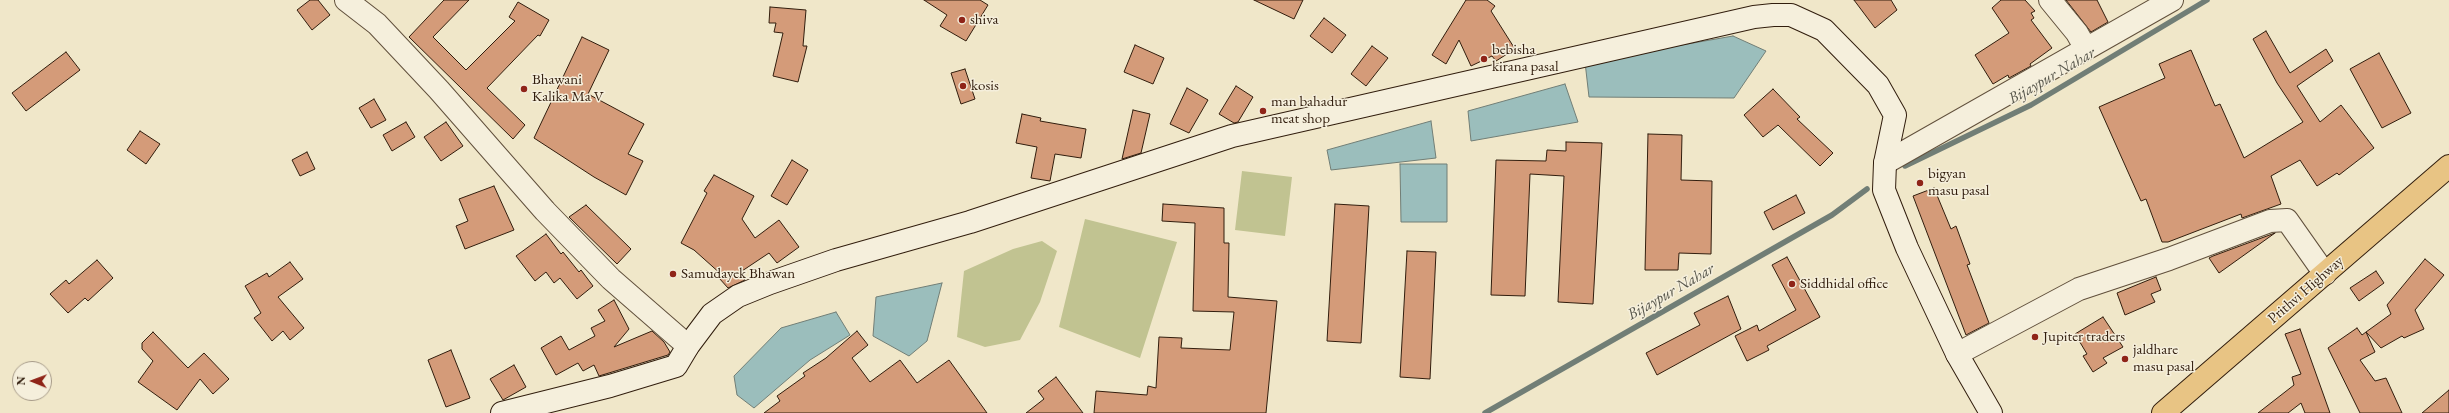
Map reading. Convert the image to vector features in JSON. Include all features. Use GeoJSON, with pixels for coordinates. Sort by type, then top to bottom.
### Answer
{"type":"FeatureCollection","features":[{"type":"Feature","properties":{"kind":"highway","name":"Prithvi Highway"},"geometry":{"type":"LineString","coordinates":[[2163,413],[2449,166]]}},
{"type":"Feature","properties":{"kind":"main road"},"geometry":{"type":"LineString","coordinates":[[346,0],[377,24],[439,90],[545,211],[610,279],[688,346]]}},
{"type":"Feature","properties":{"kind":"main road"},"geometry":{"type":"LineString","coordinates":[[2050,0],[2077,33],[2086,49]]}},
{"type":"Feature","properties":{"kind":"main road"},"geometry":{"type":"LineString","coordinates":[[1885,164],[2172,0]]}},
{"type":"Feature","properties":{"kind":"main road"},"geometry":{"type":"LineString","coordinates":[[502,413],[610,386],[676,366],[688,346],[712,314],[738,296],[770,283],[836,260],[970,222],[1232,136],[1754,17],[1791,15],[1812,23],[1824,30],[1841,45],[1878,85],[1895,114],[1885,164],[1884,190],[1907,248],[1957,354],[1991,413]]}},
{"type":"Feature","properties":{"kind":"main road"},"geometry":{"type":"LineString","coordinates":[[1957,354],[2079,289],[2169,259],[2270,221],[2286,220],[2325,274]]}},
{"type":"Feature","properties":{"kind":"green space"},"geometry":{"type":"Polygon","coordinates":[[[1242,171],[1292,177],[1285,236],[1235,230],[1242,171]]]}},
{"type":"Feature","properties":{"kind":"green space"},"geometry":{"type":"Polygon","coordinates":[[[1085,219],[1177,242],[1140,358],[1059,327],[1085,219]]]}},
{"type":"Feature","properties":{"kind":"green space"},"geometry":{"type":"Polygon","coordinates":[[[1042,241],[1057,251],[1040,302],[1020,340],[985,347],[957,337],[964,271],[1013,249],[1042,241]]]}},
{"type":"Feature","properties":{"kind":"water"},"geometry":{"type":"Polygon","coordinates":[[[1733,36],[1766,51],[1734,98],[1589,97],[1585,62],[1733,36]]]}},
{"type":"Feature","properties":{"kind":"water"},"geometry":{"type":"Polygon","coordinates":[[[1565,84],[1578,122],[1471,141],[1468,111],[1565,84]]]}},
{"type":"Feature","properties":{"kind":"water"},"geometry":{"type":"Polygon","coordinates":[[[1431,121],[1436,158],[1331,170],[1327,150],[1431,121]]]}},
{"type":"Feature","properties":{"kind":"water"},"geometry":{"type":"Polygon","coordinates":[[[1400,164],[1447,164],[1447,222],[1401,222],[1400,164]]]}},
{"type":"Feature","properties":{"kind":"water"},"geometry":{"type":"Polygon","coordinates":[[[942,283],[927,341],[909,356],[873,336],[876,297],[942,283]]]}},
{"type":"Feature","properties":{"kind":"water"},"geometry":{"type":"Polygon","coordinates":[[[836,312],[850,335],[810,360],[754,408],[737,395],[734,376],[781,328],[836,312]]]}},
{"type":"Feature","properties":{"kind":"building"},"geometry":{"type":"Polygon","coordinates":[[[310,0],[318,0],[330,15],[312,30],[297,10],[310,0]]]}},
{"type":"Feature","properties":{"kind":"building"},"geometry":{"type":"Polygon","coordinates":[[[444,0],[469,0],[433,37],[466,70],[515,21],[509,17],[518,2],[549,20],[540,36],[538,35],[487,88],[525,125],[513,139],[409,37],[444,0]]]}},
{"type":"Feature","properties":{"kind":"building","name":"shiva"},"geometry":{"type":"Polygon","coordinates":[[[924,0],[980,0],[988,5],[966,41],[940,26],[947,15],[924,0]]]}},
{"type":"Feature","properties":{"kind":"building"},"geometry":{"type":"Polygon","coordinates":[[[1254,0],[1303,0],[1294,19],[1254,0]]]}},
{"type":"Feature","properties":{"kind":"building"},"geometry":{"type":"Polygon","coordinates":[[[1466,0],[1487,0],[1495,6],[1491,11],[1515,49],[1496,61],[1492,56],[1471,66],[1459,40],[1446,64],[1432,55],[1466,0]]]}},
{"type":"Feature","properties":{"kind":"building"},"geometry":{"type":"Polygon","coordinates":[[[1854,0],[1891,0],[1897,10],[1875,28],[1854,0]]]}},
{"type":"Feature","properties":{"kind":"building"},"geometry":{"type":"Polygon","coordinates":[[[2001,0],[2025,0],[2035,11],[2031,13],[2034,18],[2031,20],[2052,48],[2030,64],[2031,66],[2009,78],[2008,75],[1993,84],[1975,55],[2009,33],[1992,8],[2001,0]]]}},
{"type":"Feature","properties":{"kind":"building"},"geometry":{"type":"Polygon","coordinates":[[[2066,0],[2097,0],[2108,22],[2091,32],[2066,0]]]}},
{"type":"Feature","properties":{"kind":"building"},"geometry":{"type":"Polygon","coordinates":[[[770,7],[806,10],[803,46],[807,46],[798,82],[773,76],[783,33],[774,32],[776,23],[769,23],[770,7]]]}},
{"type":"Feature","properties":{"kind":"building"},"geometry":{"type":"Polygon","coordinates":[[[1324,18],[1346,35],[1332,53],[1310,36],[1324,18]]]}},
{"type":"Feature","properties":{"kind":"building"},"geometry":{"type":"Polygon","coordinates":[[[2266,31],[2290,73],[2326,49],[2333,61],[2297,86],[2320,122],[2341,105],[2374,148],[2339,175],[2337,173],[2317,186],[2300,160],[2271,176],[2281,204],[2242,218],[2241,214],[2168,242],[2162,242],[2146,199],[2141,201],[2099,107],[2165,78],[2159,64],[2191,50],[2215,106],[2220,104],[2244,158],[2303,122],[2277,83],[2253,39],[2266,31]]]}},
{"type":"Feature","properties":{"kind":"building"},"geometry":{"type":"Polygon","coordinates":[[[582,37],[609,50],[588,94],[644,124],[628,154],[643,161],[626,195],[594,177],[534,138],[582,37]]]}},
{"type":"Feature","properties":{"kind":"building"},"geometry":{"type":"Polygon","coordinates":[[[1135,45],[1164,58],[1153,84],[1124,72],[1135,45]]]}},
{"type":"Feature","properties":{"kind":"building"},"geometry":{"type":"Polygon","coordinates":[[[1372,46],[1388,58],[1366,86],[1351,74],[1372,46]]]}},
{"type":"Feature","properties":{"kind":"building"},"geometry":{"type":"Polygon","coordinates":[[[66,52],[80,70],[26,111],[12,93],[66,52]]]}},
{"type":"Feature","properties":{"kind":"building"},"geometry":{"type":"Polygon","coordinates":[[[2379,53],[2411,113],[2382,128],[2350,69],[2379,53]]]}},
{"type":"Feature","properties":{"kind":"building","name":"kosis"},"geometry":{"type":"Polygon","coordinates":[[[965,69],[975,99],[961,104],[951,73],[965,69]]]}},
{"type":"Feature","properties":{"kind":"building"},"geometry":{"type":"Polygon","coordinates":[[[1236,86],[1253,97],[1238,122],[1234,123],[1219,114],[1236,86]]]}},
{"type":"Feature","properties":{"kind":"building"},"geometry":{"type":"Polygon","coordinates":[[[1187,88],[1208,100],[1189,133],[1170,124],[1187,88]]]}},
{"type":"Feature","properties":{"kind":"building"},"geometry":{"type":"Polygon","coordinates":[[[1773,89],[1800,117],[1797,119],[1833,153],[1820,166],[1778,125],[1763,137],[1744,115],[1773,89]]]}},
{"type":"Feature","properties":{"kind":"building"},"geometry":{"type":"Polygon","coordinates":[[[374,99],[386,120],[371,128],[359,108],[374,99]]]}},
{"type":"Feature","properties":{"kind":"building"},"geometry":{"type":"Polygon","coordinates":[[[1133,110],[1150,114],[1141,153],[1122,159],[1133,110]]]}},
{"type":"Feature","properties":{"kind":"building"},"geometry":{"type":"Polygon","coordinates":[[[1022,114],[1041,118],[1040,121],[1086,129],[1081,158],[1055,154],[1050,181],[1031,178],[1037,147],[1016,143],[1022,114]]]}},
{"type":"Feature","properties":{"kind":"building"},"geometry":{"type":"Polygon","coordinates":[[[406,122],[415,137],[392,151],[383,135],[406,122]]]}},
{"type":"Feature","properties":{"kind":"building"},"geometry":{"type":"Polygon","coordinates":[[[446,122],[463,146],[441,161],[424,137],[446,122]]]}},
{"type":"Feature","properties":{"kind":"building"},"geometry":{"type":"Polygon","coordinates":[[[140,131],[160,144],[146,164],[127,150],[140,131]]]}},
{"type":"Feature","properties":{"kind":"building"},"geometry":{"type":"Polygon","coordinates":[[[1648,134],[1682,135],[1681,180],[1712,181],[1711,254],[1679,253],[1678,270],[1645,270],[1648,134]]]}},
{"type":"Feature","properties":{"kind":"building"},"geometry":{"type":"Polygon","coordinates":[[[1566,142],[1602,143],[1593,304],[1558,302],[1564,176],[1530,174],[1525,296],[1491,295],[1496,160],[1546,161],[1547,150],[1566,151],[1566,142]]]}},
{"type":"Feature","properties":{"kind":"building"},"geometry":{"type":"Polygon","coordinates":[[[307,152],[315,169],[300,176],[292,160],[307,152]]]}},
{"type":"Feature","properties":{"kind":"building"},"geometry":{"type":"Polygon","coordinates":[[[792,160],[808,170],[787,205],[771,196],[792,160]]]}},
{"type":"Feature","properties":{"kind":"building"},"geometry":{"type":"Polygon","coordinates":[[[714,175],[754,196],[742,219],[755,238],[779,220],[799,247],[777,263],[769,253],[739,273],[745,280],[728,288],[719,278],[722,275],[694,250],[681,243],[707,193],[704,191],[714,175]]]}},
{"type":"Feature","properties":{"kind":"building"},"geometry":{"type":"Polygon","coordinates":[[[494,186],[514,230],[465,249],[456,226],[468,221],[459,199],[494,186]]]}},
{"type":"Feature","properties":{"kind":"building"},"geometry":{"type":"Polygon","coordinates":[[[1934,188],[1951,229],[1956,226],[1970,264],[1967,265],[1989,323],[1966,335],[1913,196],[1934,188]]]}},
{"type":"Feature","properties":{"kind":"building"},"geometry":{"type":"Polygon","coordinates":[[[1796,195],[1805,213],[1773,230],[1764,212],[1796,195]]]}},
{"type":"Feature","properties":{"kind":"building"},"geometry":{"type":"Polygon","coordinates":[[[1163,204],[1224,208],[1224,243],[1229,243],[1228,297],[1277,301],[1266,413],[1094,413],[1096,391],[1147,395],[1148,386],[1156,388],[1159,337],[1182,338],[1181,348],[1230,350],[1234,312],[1193,311],[1195,223],[1162,221],[1163,204]]]}},
{"type":"Feature","properties":{"kind":"building"},"geometry":{"type":"Polygon","coordinates":[[[1335,204],[1369,206],[1361,343],[1327,341],[1335,204]]]}},
{"type":"Feature","properties":{"kind":"building"},"geometry":{"type":"Polygon","coordinates":[[[586,205],[631,249],[617,264],[569,217],[586,205]]]}},
{"type":"Feature","properties":{"kind":"building"},"geometry":{"type":"Polygon","coordinates":[[[2275,233],[2219,273],[2209,258],[2213,256],[2275,233]]]}},
{"type":"Feature","properties":{"kind":"building"},"geometry":{"type":"Polygon","coordinates":[[[546,234],[561,254],[563,252],[579,272],[581,270],[593,286],[577,299],[560,278],[554,283],[546,272],[535,281],[516,256],[546,234]]]}},
{"type":"Feature","properties":{"kind":"building"},"geometry":{"type":"Polygon","coordinates":[[[1407,251],[1436,252],[1430,379],[1400,377],[1407,251]]]}},
{"type":"Feature","properties":{"kind":"building","name":"Siddhidal office"},"geometry":{"type":"Polygon","coordinates":[[[1787,257],[1820,317],[1767,346],[1769,350],[1747,361],[1735,336],[1757,325],[1759,331],[1796,310],[1772,265],[1787,257]]]}},
{"type":"Feature","properties":{"kind":"building"},"geometry":{"type":"Polygon","coordinates":[[[2425,259],[2444,275],[2415,310],[2424,329],[2404,338],[2402,336],[2381,348],[2366,332],[2391,314],[2387,305],[2425,259]]]}},
{"type":"Feature","properties":{"kind":"building"},"geometry":{"type":"Polygon","coordinates":[[[97,260],[113,278],[88,301],[85,298],[68,313],[50,294],[66,280],[69,284],[97,260]]]}},
{"type":"Feature","properties":{"kind":"building"},"geometry":{"type":"Polygon","coordinates":[[[290,262],[303,279],[278,297],[304,328],[290,340],[283,331],[272,341],[254,318],[261,313],[245,286],[267,273],[269,277],[290,262]]]}},
{"type":"Feature","properties":{"kind":"building"},"geometry":{"type":"Polygon","coordinates":[[[2376,271],[2384,283],[2359,301],[2350,288],[2376,271]]]}},
{"type":"Feature","properties":{"kind":"building"},"geometry":{"type":"Polygon","coordinates":[[[2156,277],[2161,290],[2151,294],[2155,302],[2125,315],[2117,293],[2156,277]]]}},
{"type":"Feature","properties":{"kind":"building"},"geometry":{"type":"Polygon","coordinates":[[[1728,296],[1741,329],[1657,375],[1646,353],[1700,325],[1694,313],[1728,296]]]}},
{"type":"Feature","properties":{"kind":"building"},"geometry":{"type":"Polygon","coordinates":[[[614,300],[629,329],[614,347],[652,331],[664,342],[670,352],[668,355],[599,376],[594,365],[583,371],[578,363],[556,375],[541,348],[561,336],[569,350],[595,336],[591,328],[605,321],[598,310],[614,300]]]}},
{"type":"Feature","properties":{"kind":"building"},"geometry":{"type":"Polygon","coordinates":[[[2103,317],[2123,347],[2103,358],[2107,363],[2093,372],[2083,356],[2087,354],[2075,334],[2103,317]]]}},
{"type":"Feature","properties":{"kind":"building"},"geometry":{"type":"Polygon","coordinates":[[[2357,328],[2362,335],[2366,332],[2375,352],[2360,360],[2375,381],[2386,378],[2402,413],[2360,413],[2328,348],[2357,328]]]}},
{"type":"Feature","properties":{"kind":"building"},"geometry":{"type":"Polygon","coordinates":[[[2300,329],[2330,413],[2305,413],[2301,403],[2288,413],[2258,413],[2294,385],[2292,377],[2301,374],[2285,334],[2300,329]]]}},
{"type":"Feature","properties":{"kind":"building"},"geometry":{"type":"Polygon","coordinates":[[[857,331],[868,345],[852,358],[870,382],[900,360],[917,383],[949,360],[987,413],[764,413],[780,401],[777,396],[805,376],[803,373],[826,358],[857,331]]]}},
{"type":"Feature","properties":{"kind":"building"},"geometry":{"type":"Polygon","coordinates":[[[153,332],[188,368],[204,353],[229,379],[213,394],[200,379],[177,410],[138,382],[153,361],[142,349],[142,343],[153,332]]]}},
{"type":"Feature","properties":{"kind":"building"},"geometry":{"type":"Polygon","coordinates":[[[451,350],[470,398],[446,407],[428,360],[451,350]]]}},
{"type":"Feature","properties":{"kind":"building"},"geometry":{"type":"Polygon","coordinates":[[[514,365],[526,387],[503,400],[490,379],[514,365]]]}},
{"type":"Feature","properties":{"kind":"building"},"geometry":{"type":"Polygon","coordinates":[[[1056,377],[1083,413],[1026,413],[1044,399],[1038,391],[1056,377]]]}},
{"type":"Feature","properties":{"kind":"building"},"geometry":{"type":"Polygon","coordinates":[[[2449,390],[2449,413],[2422,413],[2449,390]]]}},
{"type":"Feature","properties":{"kind":"waterway","name":"Bijaypur Nahar"},"geometry":{"type":"LineString","coordinates":[[1905,166],[2031,105],[2207,0]]}},
{"type":"Feature","properties":{"kind":"waterway","name":"Bijaypur Nahar"},"geometry":{"type":"LineString","coordinates":[[1485,413],[1832,215],[1867,189]]}},
{"type":"Feature","properties":{"kind":"place","name":"shiva"},"geometry":{"type":"Point","coordinates":[962,20]}},
{"type":"Feature","properties":{"kind":"place","name":"bebisha kirana pasal"},"geometry":{"type":"Point","coordinates":[1484,59]}},
{"type":"Feature","properties":{"kind":"place","name":"kosis"},"geometry":{"type":"Point","coordinates":[963,86]}},
{"type":"Feature","properties":{"kind":"place","name":"Bhawani Kalika Ma V"},"geometry":{"type":"Point","coordinates":[524,89]}},
{"type":"Feature","properties":{"kind":"place","name":"man bahadur meat shop"},"geometry":{"type":"Point","coordinates":[1263,111]}},
{"type":"Feature","properties":{"kind":"place","name":"bigyan masu pasal"},"geometry":{"type":"Point","coordinates":[1920,183]}},
{"type":"Feature","properties":{"kind":"place","name":"Samudayek Bhawan"},"geometry":{"type":"Point","coordinates":[673,274]}},
{"type":"Feature","properties":{"kind":"place","name":"Siddhidal office"},"geometry":{"type":"Point","coordinates":[1792,284]}},
{"type":"Feature","properties":{"kind":"place","name":"Jupiter traders"},"geometry":{"type":"Point","coordinates":[2035,337]}},
{"type":"Feature","properties":{"kind":"place","name":"jaldhare masu pasal"},"geometry":{"type":"Point","coordinates":[2125,359]}}]}
